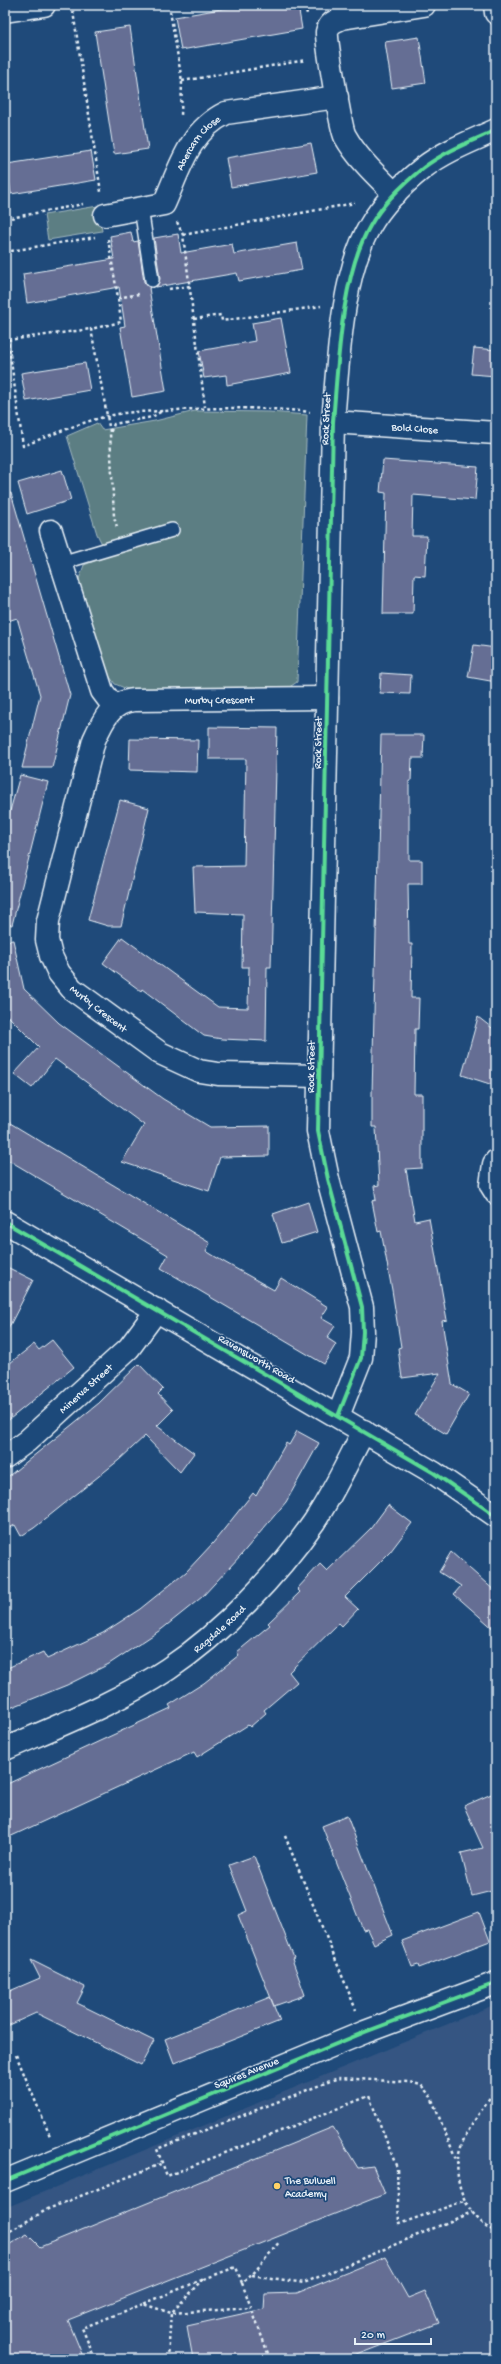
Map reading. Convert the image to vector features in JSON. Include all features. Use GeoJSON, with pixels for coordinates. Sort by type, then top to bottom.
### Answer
{"type":"FeatureCollection","features":[{"type":"Feature","properties":{"kind":"street"},"geometry":{"type":"LineString","coordinates":[[5,11],[44,5]]}},
{"type":"Feature","properties":{"kind":"street"},"geometry":{"type":"LineString","coordinates":[[395,194],[362,161],[344,135],[329,52],[327,31],[331,23],[342,18],[424,5]]}},
{"type":"Feature","properties":{"kind":"street"},"geometry":{"type":"LineString","coordinates":[[495,5],[496,13]]}},
{"type":"Feature","properties":{"kind":"street","name":"Abercarn Close"},"geometry":{"type":"LineString","coordinates":[[164,204],[191,143],[212,120],[226,113],[337,97]]}},
{"type":"Feature","properties":{"kind":"street","name":"Rock Street"},"geometry":{"type":"LineString","coordinates":[[338,1416],[361,1358],[364,1332],[362,1307],[328,1179],[318,1131],[333,422],[340,339],[346,303],[356,260],[369,227],[395,194],[424,167],[454,149],[496,130]]}},
{"type":"Feature","properties":{"kind":"street"},"geometry":{"type":"LineString","coordinates":[[105,217],[164,204]]}},
{"type":"Feature","properties":{"kind":"street","name":"Bold Close"},"geometry":{"type":"LineString","coordinates":[[333,422],[496,434]]}},
{"type":"Feature","properties":{"kind":"street"},"geometry":{"type":"LineString","coordinates":[[51,531],[102,690],[114,707]]}},
{"type":"Feature","properties":{"kind":"street","name":"Murby Crescent"},"geometry":{"type":"LineString","coordinates":[[319,1076],[218,1074],[199,1071],[178,1063],[142,1041],[72,989],[59,973],[51,956],[47,940],[48,921],[94,740],[102,722],[114,707],[123,701],[134,700],[327,698]]}},
{"type":"Feature","properties":{"kind":"street"},"geometry":{"type":"LineString","coordinates":[[496,1161],[494,1164],[492,1185],[496,1193]]}},
{"type":"Feature","properties":{"kind":"street","name":"Ravensworth Road"},"geometry":{"type":"LineString","coordinates":[[5,1222],[364,1431],[434,1473],[496,1516]]}},
{"type":"Feature","properties":{"kind":"street","name":"Minerva Street"},"geometry":{"type":"LineString","coordinates":[[5,1457],[27,1441],[128,1348],[157,1310]]}},
{"type":"Feature","properties":{"kind":"street","name":"Ragdale Road"},"geometry":{"type":"LineString","coordinates":[[5,1749],[67,1723],[131,1691],[168,1669],[208,1637],[246,1602],[281,1563],[314,1521],[364,1431]]}},
{"type":"Feature","properties":{"kind":"street","name":"Squires Avenue"},"geometry":{"type":"LineString","coordinates":[[5,2181],[365,2032],[496,1983]]}},
{"type":"Feature","properties":{"kind":"lane"},"geometry":{"type":"LineString","coordinates":[[141,208],[152,280]]}},
{"type":"Feature","properties":{"kind":"lane"},"geometry":{"type":"LineString","coordinates":[[61,563],[172,530]]}},
{"type":"Feature","properties":{"kind":"path"},"geometry":{"type":"LineString","coordinates":[[8,340],[91,328],[121,322],[72,5]]}},
{"type":"Feature","properties":{"kind":"path"},"geometry":{"type":"LineString","coordinates":[[169,5],[182,82],[182,114],[177,136],[191,143]]}},
{"type":"Feature","properties":{"kind":"path"},"geometry":{"type":"LineString","coordinates":[[182,82],[329,52]]}},
{"type":"Feature","properties":{"kind":"path"},"geometry":{"type":"LineString","coordinates":[[183,235],[355,204],[376,175]]}},
{"type":"Feature","properties":{"kind":"path"},"geometry":{"type":"LineString","coordinates":[[164,204],[183,235],[205,407]]}},
{"type":"Feature","properties":{"kind":"path"},"geometry":{"type":"LineString","coordinates":[[5,218],[105,217]]}},
{"type":"Feature","properties":{"kind":"path"},"geometry":{"type":"LineString","coordinates":[[5,252],[105,217]]}},
{"type":"Feature","properties":{"kind":"path"},"geometry":{"type":"LineString","coordinates":[[161,290],[190,286]]}},
{"type":"Feature","properties":{"kind":"path"},"geometry":{"type":"LineString","coordinates":[[118,298],[146,293]]}},
{"type":"Feature","properties":{"kind":"path"},"geometry":{"type":"LineString","coordinates":[[5,295],[8,340],[23,446],[105,417],[142,410],[162,411],[205,407],[277,408],[312,412],[333,422]]}},
{"type":"Feature","properties":{"kind":"path"},"geometry":{"type":"LineString","coordinates":[[194,319],[220,315],[222,321],[346,303]]}},
{"type":"Feature","properties":{"kind":"path"},"geometry":{"type":"LineString","coordinates":[[91,328],[105,417],[110,433],[114,517],[122,545]]}},
{"type":"Feature","properties":{"kind":"path"},"geometry":{"type":"LineString","coordinates":[[110,433],[114,424],[152,417],[162,411]]}},
{"type":"Feature","properties":{"kind":"path"},"geometry":{"type":"LineString","coordinates":[[285,1836],[357,2013]]}},
{"type":"Feature","properties":{"kind":"path"},"geometry":{"type":"LineString","coordinates":[[16,2055],[59,2158]]}},
{"type":"Feature","properties":{"kind":"path"},"geometry":{"type":"LineString","coordinates":[[458,2164],[431,2097],[421,2085],[409,2082],[338,2078],[157,2149],[167,2176],[369,2096],[397,2168],[399,2224],[464,2201]]}},
{"type":"Feature","properties":{"kind":"path"},"geometry":{"type":"LineString","coordinates":[[496,2088],[460,2148],[458,2164],[460,2190],[464,2201],[472,2212],[496,2232]]}},
{"type":"Feature","properties":{"kind":"path"},"geometry":{"type":"LineString","coordinates":[[5,2234],[48,2209],[163,2163]]}},
{"type":"Feature","properties":{"kind":"path"},"geometry":{"type":"LineString","coordinates":[[252,2275],[304,2283],[472,2212]]}},
{"type":"Feature","properties":{"kind":"path"},"geometry":{"type":"LineString","coordinates":[[242,2283],[252,2275],[280,2241]]}},
{"type":"Feature","properties":{"kind":"path"},"geometry":{"type":"LineString","coordinates":[[95,2359],[82,2328],[236,2267],[270,2359]]}},
{"type":"Feature","properties":{"kind":"path"},"geometry":{"type":"LineString","coordinates":[[168,2359],[171,2313],[204,2279]]}},
{"type":"Feature","properties":{"kind":"path"},"geometry":{"type":"LineString","coordinates":[[143,2304],[171,2313],[251,2308]]}},
{"type":"Feature","properties":{"kind":"path"},"geometry":{"type":"LineString","coordinates":[[491,2359],[496,2357]]}},
{"type":"Feature","properties":{"kind":"shaded area","name":"The Bulwell Academy"},"geometry":{"type":"Polygon","coordinates":[[[496,2004],[496,2359],[5,2359],[5,2208],[496,2004]]]}},
{"type":"Feature","properties":{"kind":"green space"},"geometry":{"type":"Polygon","coordinates":[[[98,206],[102,231],[48,240],[44,215],[98,206]]]}},
{"type":"Feature","properties":{"kind":"green space"},"geometry":{"type":"Polygon","coordinates":[[[195,411],[269,412],[307,415],[297,682],[288,688],[132,691],[115,684],[108,674],[78,582],[84,565],[108,556],[97,534],[67,436],[97,423],[102,430],[155,421],[195,411]]]}},
{"type":"Feature","properties":{"kind":"building"},"geometry":{"type":"Polygon","coordinates":[[[244,5],[298,5],[302,29],[181,50],[175,17],[244,5]]]}},
{"type":"Feature","properties":{"kind":"building"},"geometry":{"type":"Polygon","coordinates":[[[130,27],[148,149],[114,154],[95,32],[130,27]]]}},
{"type":"Feature","properties":{"kind":"building"},"geometry":{"type":"Polygon","coordinates":[[[419,37],[426,83],[392,88],[385,42],[419,37]]]}},
{"type":"Feature","properties":{"kind":"building"},"geometry":{"type":"Polygon","coordinates":[[[311,143],[317,172],[231,187],[226,158],[311,143]]]}},
{"type":"Feature","properties":{"kind":"building"},"geometry":{"type":"Polygon","coordinates":[[[91,151],[96,180],[11,194],[7,164],[91,151]]]}},
{"type":"Feature","properties":{"kind":"building"},"geometry":{"type":"Polygon","coordinates":[[[131,232],[133,242],[138,241],[144,282],[150,288],[166,391],[132,397],[120,327],[125,326],[119,287],[27,303],[23,274],[114,259],[110,236],[131,232]]]}},
{"type":"Feature","properties":{"kind":"building"},"geometry":{"type":"Polygon","coordinates":[[[178,234],[181,253],[232,244],[234,254],[297,243],[302,270],[239,281],[237,273],[156,287],[160,279],[154,238],[178,234]]]}},
{"type":"Feature","properties":{"kind":"building"},"geometry":{"type":"Polygon","coordinates":[[[281,318],[291,373],[227,385],[226,375],[204,378],[199,351],[255,341],[252,323],[281,318]]]}},
{"type":"Feature","properties":{"kind":"building"},"geometry":{"type":"Polygon","coordinates":[[[474,348],[496,350],[496,376],[471,374],[474,348]]]}},
{"type":"Feature","properties":{"kind":"building"},"geometry":{"type":"Polygon","coordinates":[[[85,363],[90,390],[26,401],[21,373],[85,363]]]}},
{"type":"Feature","properties":{"kind":"building"},"geometry":{"type":"Polygon","coordinates":[[[383,460],[478,467],[475,500],[413,495],[412,536],[427,536],[425,576],[414,575],[413,614],[383,614],[386,493],[380,492],[383,460]]]}},
{"type":"Feature","properties":{"kind":"building"},"geometry":{"type":"Polygon","coordinates":[[[62,470],[71,500],[27,514],[18,483],[62,470]]]}},
{"type":"Feature","properties":{"kind":"building"},"geometry":{"type":"Polygon","coordinates":[[[11,493],[70,695],[52,768],[22,768],[40,695],[17,618],[5,622],[5,494],[11,493]]]}},
{"type":"Feature","properties":{"kind":"building"},"geometry":{"type":"Polygon","coordinates":[[[474,645],[496,648],[496,682],[468,677],[474,645]]]}},
{"type":"Feature","properties":{"kind":"building"},"geometry":{"type":"Polygon","coordinates":[[[381,673],[411,675],[410,694],[380,693],[381,673]]]}},
{"type":"Feature","properties":{"kind":"building"},"geometry":{"type":"Polygon","coordinates":[[[209,727],[277,728],[271,967],[267,967],[266,1041],[222,1039],[204,1036],[142,989],[141,991],[103,963],[122,937],[218,1007],[248,1008],[249,967],[242,967],[243,914],[195,912],[193,867],[244,866],[246,759],[209,759],[209,727]]]}},
{"type":"Feature","properties":{"kind":"building"},"geometry":{"type":"Polygon","coordinates":[[[381,735],[424,735],[423,758],[412,758],[411,781],[409,781],[409,860],[422,860],[422,884],[408,884],[409,944],[412,944],[411,998],[419,998],[418,1029],[415,1029],[414,1094],[422,1094],[422,1168],[406,1169],[415,1221],[429,1218],[447,1320],[442,1321],[452,1384],[469,1394],[446,1434],[415,1415],[440,1373],[402,1378],[398,1348],[401,1347],[392,1290],[381,1231],[378,1232],[372,1201],[376,1200],[374,1186],[379,1185],[376,1127],[372,1127],[372,1094],[381,735]]]}},
{"type":"Feature","properties":{"kind":"building"},"geometry":{"type":"Polygon","coordinates":[[[130,739],[198,740],[197,772],[129,770],[130,739]]]}},
{"type":"Feature","properties":{"kind":"building"},"geometry":{"type":"Polygon","coordinates":[[[20,775],[48,782],[12,925],[5,924],[5,829],[20,775]]]}},
{"type":"Feature","properties":{"kind":"building"},"geometry":{"type":"Polygon","coordinates":[[[120,800],[149,808],[121,926],[108,926],[88,920],[120,800]]]}},
{"type":"Feature","properties":{"kind":"building"},"geometry":{"type":"Polygon","coordinates":[[[13,940],[24,989],[59,1023],[163,1099],[210,1127],[269,1126],[269,1156],[220,1157],[209,1191],[122,1162],[144,1125],[55,1059],[32,1088],[14,1074],[39,1047],[5,1013],[5,941],[13,940]]]}},
{"type":"Feature","properties":{"kind":"building"},"geometry":{"type":"Polygon","coordinates":[[[478,1017],[496,1031],[496,1086],[462,1075],[478,1017]]]}},
{"type":"Feature","properties":{"kind":"building"},"geometry":{"type":"Polygon","coordinates":[[[5,1120],[210,1243],[206,1251],[224,1262],[274,1290],[281,1278],[328,1307],[321,1318],[335,1326],[327,1338],[336,1344],[324,1364],[161,1268],[168,1255],[5,1158],[5,1120]]]}},
{"type":"Feature","properties":{"kind":"building"},"geometry":{"type":"Polygon","coordinates":[[[308,1202],[317,1232],[282,1243],[273,1214],[308,1202]]]}},
{"type":"Feature","properties":{"kind":"building"},"geometry":{"type":"Polygon","coordinates":[[[5,1266],[33,1280],[5,1335],[5,1266]]]}},
{"type":"Feature","properties":{"kind":"building"},"geometry":{"type":"Polygon","coordinates":[[[52,1340],[74,1367],[5,1423],[5,1367],[34,1344],[39,1350],[52,1340]]]}},
{"type":"Feature","properties":{"kind":"building"},"geometry":{"type":"Polygon","coordinates":[[[139,1364],[163,1389],[158,1394],[173,1410],[157,1426],[194,1453],[180,1472],[145,1436],[119,1460],[34,1528],[21,1536],[15,1525],[5,1530],[5,1479],[99,1403],[139,1364]]]}},
{"type":"Feature","properties":{"kind":"building"},"geometry":{"type":"Polygon","coordinates":[[[297,1431],[319,1443],[286,1502],[241,1555],[202,1597],[162,1629],[109,1664],[67,1685],[5,1710],[5,1669],[43,1652],[47,1659],[103,1633],[140,1609],[186,1572],[213,1543],[253,1493],[256,1496],[286,1443],[289,1445],[297,1431]]]}},
{"type":"Feature","properties":{"kind":"building"},"geometry":{"type":"Polygon","coordinates":[[[388,1505],[412,1523],[390,1552],[345,1597],[358,1609],[342,1626],[339,1623],[289,1672],[297,1682],[264,1710],[266,1713],[250,1727],[248,1725],[197,1757],[194,1752],[5,1839],[5,1785],[171,1708],[169,1705],[204,1683],[239,1655],[237,1652],[270,1625],[268,1623],[300,1592],[297,1589],[320,1564],[327,1571],[371,1528],[388,1505]]]}},
{"type":"Feature","properties":{"kind":"building"},"geometry":{"type":"Polygon","coordinates":[[[451,1552],[496,1592],[496,1631],[454,1594],[461,1586],[439,1572],[451,1552]]]}},
{"type":"Feature","properties":{"kind":"building"},"geometry":{"type":"Polygon","coordinates":[[[496,1792],[496,1890],[472,1896],[461,1853],[483,1848],[464,1806],[496,1792]]]}},
{"type":"Feature","properties":{"kind":"building"},"geometry":{"type":"Polygon","coordinates":[[[347,1816],[393,1935],[374,1944],[367,1929],[363,1930],[322,1826],[347,1816]]]}},
{"type":"Feature","properties":{"kind":"building"},"geometry":{"type":"Polygon","coordinates":[[[254,1856],[294,1958],[292,1959],[305,1995],[274,2006],[238,1915],[247,1911],[229,1865],[254,1856]]]}},
{"type":"Feature","properties":{"kind":"building"},"geometry":{"type":"Polygon","coordinates":[[[479,1912],[490,1941],[419,1968],[418,1965],[412,1967],[402,1941],[479,1912]]]}},
{"type":"Feature","properties":{"kind":"building"},"geometry":{"type":"Polygon","coordinates":[[[31,1960],[85,1987],[77,2003],[154,2041],[141,2065],[36,2013],[5,2027],[5,1993],[40,1978],[31,1960]]]}},
{"type":"Feature","properties":{"kind":"building"},"geometry":{"type":"Polygon","coordinates":[[[270,1997],[280,2021],[174,2063],[165,2039],[270,1997]]]}},
{"type":"Feature","properties":{"kind":"building"},"geometry":{"type":"Polygon","coordinates":[[[333,2127],[358,2168],[373,2166],[385,2194],[68,2320],[84,2359],[8,2359],[5,2350],[5,2247],[27,2234],[40,2247],[333,2127]]]}},
{"type":"Feature","properties":{"kind":"building"},"geometry":{"type":"Polygon","coordinates":[[[385,2257],[408,2298],[425,2291],[439,2323],[346,2359],[193,2359],[187,2326],[264,2309],[265,2294],[297,2293],[385,2257]]]}},
{"type":"Feature","properties":{"kind":"cycle path"},"geometry":{"type":"LineString","coordinates":[[338,1416],[361,1358],[363,1332],[362,1307],[328,1179],[318,1131],[333,422],[342,321],[353,269],[360,246],[381,209],[401,187],[431,162],[440,156],[496,130]]}},
{"type":"Feature","properties":{"kind":"cycle path"},"geometry":{"type":"LineString","coordinates":[[5,1222],[434,1473],[496,1516]]}},
{"type":"Feature","properties":{"kind":"cycle path"},"geometry":{"type":"LineString","coordinates":[[5,2181],[365,2032],[496,1983]]}},
{"type":"Feature","properties":{"kind":"place","name":"The Bulwell Academy"},"geometry":{"type":"Point","coordinates":[277,2186]}}]}
